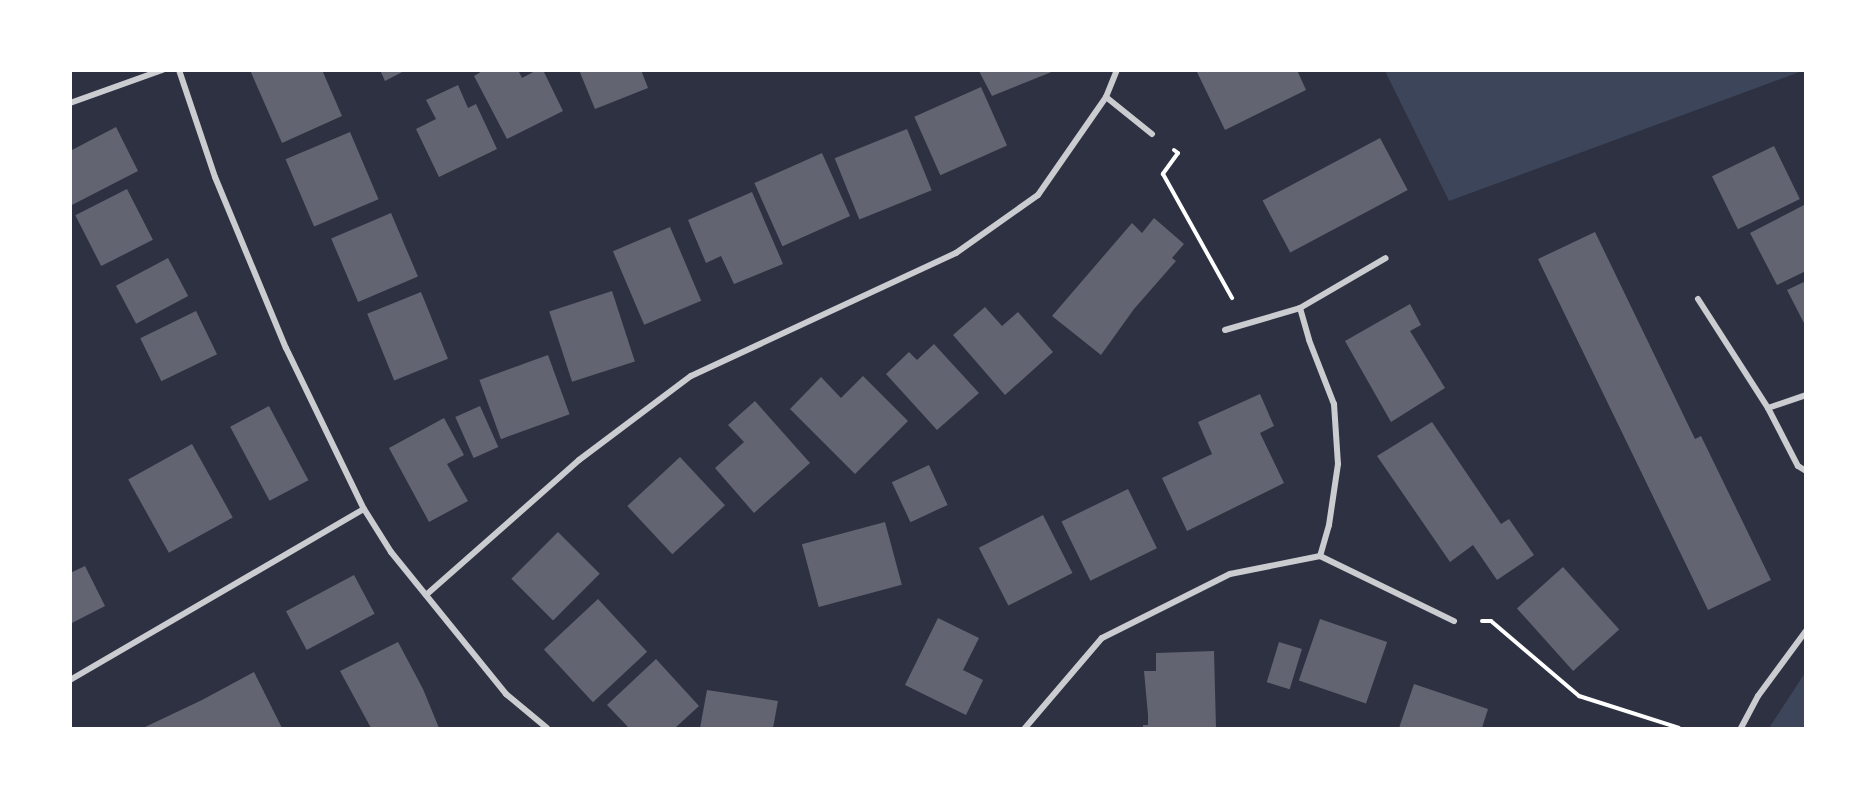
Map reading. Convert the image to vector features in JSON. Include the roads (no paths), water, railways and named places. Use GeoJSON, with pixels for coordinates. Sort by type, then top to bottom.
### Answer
{"type":"FeatureCollection","features":[{"type":"Feature","properties":{"kind":"street"},"geometry":{"type":"LineString","coordinates":[[70,103],[162,70]]}},
{"type":"Feature","properties":{"kind":"street"},"geometry":{"type":"LineString","coordinates":[[179,70],[215,177],[286,348],[364,509],[392,552],[506,694],[547,729]]}},
{"type":"Feature","properties":{"kind":"street"},"geometry":{"type":"LineString","coordinates":[[426,595],[579,460],[691,376],[956,254],[1038,195],[1106,97],[1117,70]]}},
{"type":"Feature","properties":{"kind":"street"},"geometry":{"type":"LineString","coordinates":[[1106,97],[1152,134]]}},
{"type":"Feature","properties":{"kind":"street"},"geometry":{"type":"LineString","coordinates":[[1226,330],[1300,308],[1386,258]]}},
{"type":"Feature","properties":{"kind":"street"},"geometry":{"type":"LineString","coordinates":[[1698,300],[1768,408],[1798,466],[1806,471]]}},
{"type":"Feature","properties":{"kind":"street"},"geometry":{"type":"LineString","coordinates":[[1300,308],[1309,340],[1334,404],[1338,464],[1329,525],[1320,556]]}},
{"type":"Feature","properties":{"kind":"street"},"geometry":{"type":"LineString","coordinates":[[1768,408],[1806,395]]}},
{"type":"Feature","properties":{"kind":"street"},"geometry":{"type":"LineString","coordinates":[[70,680],[364,509]]}},
{"type":"Feature","properties":{"kind":"street"},"geometry":{"type":"LineString","coordinates":[[1025,729],[1102,638],[1230,574],[1320,556],[1454,621]]}},
{"type":"Feature","properties":{"kind":"street"},"geometry":{"type":"LineString","coordinates":[[1741,729],[1758,696],[1806,631]]}}]}
